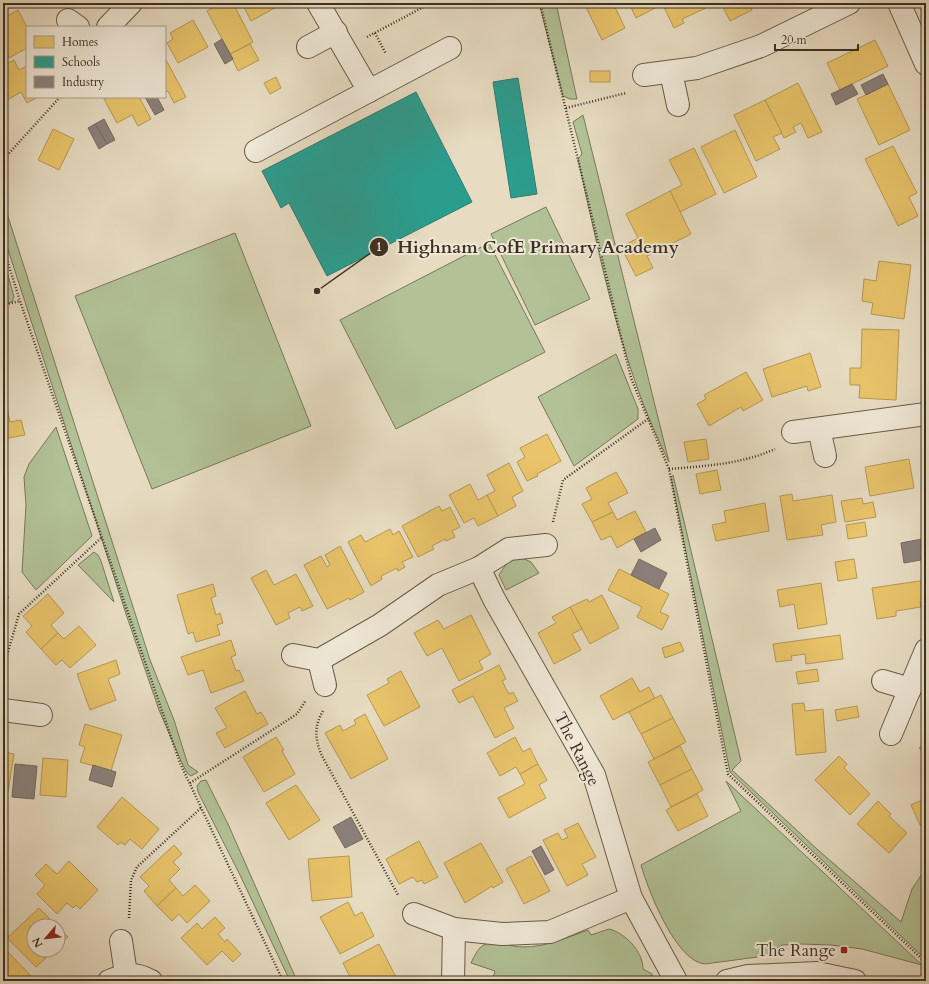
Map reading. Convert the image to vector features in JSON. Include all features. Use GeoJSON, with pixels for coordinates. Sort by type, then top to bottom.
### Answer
{"type":"FeatureCollection","features":[{"type":"Feature","properties":{"kind":"street"},"geometry":{"type":"LineString","coordinates":[[109,26],[131,3]]}},
{"type":"Feature","properties":{"kind":"street"},"geometry":{"type":"LineString","coordinates":[[318,3],[341,40],[369,91]]}},
{"type":"Feature","properties":{"kind":"street"},"geometry":{"type":"LineString","coordinates":[[644,75],[697,68],[761,46],[849,3]]}},
{"type":"Feature","properties":{"kind":"street"},"geometry":{"type":"LineString","coordinates":[[899,3],[926,64]]}},
{"type":"Feature","properties":{"kind":"street"},"geometry":{"type":"LineString","coordinates":[[308,47],[341,40]]}},
{"type":"Feature","properties":{"kind":"street"},"geometry":{"type":"LineString","coordinates":[[256,151],[450,48]]}},
{"type":"Feature","properties":{"kind":"street"},"geometry":{"type":"LineString","coordinates":[[671,72],[678,105]]}},
{"type":"Feature","properties":{"kind":"street"},"geometry":{"type":"LineString","coordinates":[[793,432],[926,414]]}},
{"type":"Feature","properties":{"kind":"street"},"geometry":{"type":"LineString","coordinates":[[819,429],[825,456]]}},
{"type":"Feature","properties":{"kind":"street"},"geometry":{"type":"LineString","coordinates":[[293,655],[319,660],[380,625],[438,585],[479,568],[509,549],[546,545]]}},
{"type":"Feature","properties":{"kind":"street","name":"The Range"},"geometry":{"type":"LineString","coordinates":[[479,568],[494,599],[594,775],[631,898],[676,981]]}},
{"type":"Feature","properties":{"kind":"street"},"geometry":{"type":"LineString","coordinates":[[891,734],[926,650]]}},
{"type":"Feature","properties":{"kind":"street"},"geometry":{"type":"LineString","coordinates":[[319,660],[325,685]]}},
{"type":"Feature","properties":{"kind":"street"},"geometry":{"type":"LineString","coordinates":[[883,681],[910,689]]}},
{"type":"Feature","properties":{"kind":"street"},"geometry":{"type":"LineString","coordinates":[[3,710],[41,715]]}},
{"type":"Feature","properties":{"kind":"street"},"geometry":{"type":"LineString","coordinates":[[414,914],[454,929],[502,934],[550,932],[631,898]]}},
{"type":"Feature","properties":{"kind":"street"},"geometry":{"type":"LineString","coordinates":[[453,981],[454,929]]}},
{"type":"Feature","properties":{"kind":"street"},"geometry":{"type":"LineString","coordinates":[[121,941],[118,977],[144,977],[151,981]]}},
{"type":"Feature","properties":{"kind":"street"},"geometry":{"type":"LineString","coordinates":[[727,981],[748,976],[817,972],[855,981]]}},
{"type":"Feature","properties":{"kind":"path"},"geometry":{"type":"LineString","coordinates":[[341,40],[431,3]]}},
{"type":"Feature","properties":{"kind":"path"},"geometry":{"type":"LineString","coordinates":[[540,3],[631,378],[669,469],[728,774],[926,964]]}},
{"type":"Feature","properties":{"kind":"path"},"geometry":{"type":"LineString","coordinates":[[566,108],[629,93]]}},
{"type":"Feature","properties":{"kind":"path"},"geometry":{"type":"LineString","coordinates":[[3,160],[59,98]]}},
{"type":"Feature","properties":{"kind":"path"},"geometry":{"type":"LineString","coordinates":[[3,247],[101,538],[180,763],[283,981]]}},
{"type":"Feature","properties":{"kind":"path"},"geometry":{"type":"LineString","coordinates":[[3,306],[20,301]]}},
{"type":"Feature","properties":{"kind":"path"},"geometry":{"type":"LineString","coordinates":[[546,545],[563,480],[648,419]]}},
{"type":"Feature","properties":{"kind":"path"},"geometry":{"type":"LineString","coordinates":[[669,469],[714,465],[760,456],[779,447],[793,432]]}},
{"type":"Feature","properties":{"kind":"path"},"geometry":{"type":"LineString","coordinates":[[3,669],[18,614],[101,538]]}},
{"type":"Feature","properties":{"kind":"path"},"geometry":{"type":"LineString","coordinates":[[190,783],[297,714],[310,694],[325,685],[326,705],[317,721],[316,738],[321,754],[359,821],[396,894],[407,901],[414,914]]}},
{"type":"Feature","properties":{"kind":"path"},"geometry":{"type":"LineString","coordinates":[[121,941],[130,917],[131,880],[137,867],[202,807]]}},
{"type":"Feature","properties":{"kind":"green space"},"geometry":{"type":"Polygon","coordinates":[[[539,3],[556,3],[577,99],[570,99],[563,96],[539,3]]]}},
{"type":"Feature","properties":{"kind":"green space"},"geometry":{"type":"Polygon","coordinates":[[[583,115],[669,462],[652,426],[625,352],[604,275],[578,159],[582,154],[573,122],[583,115]]]}},
{"type":"Feature","properties":{"kind":"green space"},"geometry":{"type":"Polygon","coordinates":[[[3,201],[150,660],[174,720],[188,765],[198,772],[191,776],[187,773],[181,761],[159,710],[126,614],[3,234],[3,201]]]}},
{"type":"Feature","properties":{"kind":"green space"},"geometry":{"type":"Polygon","coordinates":[[[546,207],[590,299],[535,325],[491,234],[546,207]]]}},
{"type":"Feature","properties":{"kind":"green space"},"geometry":{"type":"Polygon","coordinates":[[[235,233],[311,426],[152,489],[75,296],[235,233]]]}},
{"type":"Feature","properties":{"kind":"green space"},"geometry":{"type":"Polygon","coordinates":[[[489,243],[545,352],[396,429],[340,320],[489,243]]]}},
{"type":"Feature","properties":{"kind":"green space"},"geometry":{"type":"Polygon","coordinates":[[[3,257],[14,297],[12,302],[3,305],[3,257]]]}},
{"type":"Feature","properties":{"kind":"green space"},"geometry":{"type":"Polygon","coordinates":[[[616,354],[638,409],[638,419],[574,466],[538,397],[616,354]]]}},
{"type":"Feature","properties":{"kind":"green space"},"geometry":{"type":"Polygon","coordinates":[[[56,427],[92,536],[36,590],[22,572],[26,505],[24,477],[29,464],[56,427]]]}},
{"type":"Feature","properties":{"kind":"green space"},"geometry":{"type":"Polygon","coordinates":[[[673,475],[741,761],[732,770],[818,850],[901,922],[912,889],[926,868],[926,960],[730,772],[671,477],[673,475]]]}},
{"type":"Feature","properties":{"kind":"green space"},"geometry":{"type":"Polygon","coordinates":[[[94,552],[98,555],[101,561],[114,602],[78,565],[94,552]]]}},
{"type":"Feature","properties":{"kind":"green space"},"geometry":{"type":"Polygon","coordinates":[[[520,557],[531,562],[539,573],[506,590],[499,575],[508,561],[520,557]]]}},
{"type":"Feature","properties":{"kind":"green space"},"geometry":{"type":"Polygon","coordinates":[[[206,780],[228,824],[297,981],[290,981],[240,875],[198,792],[197,786],[201,781],[206,780]]]}},
{"type":"Feature","properties":{"kind":"green space"},"geometry":{"type":"Polygon","coordinates":[[[726,781],[922,965],[862,949],[831,945],[782,945],[765,956],[705,964],[694,960],[684,951],[674,938],[657,907],[641,865],[741,811],[726,781]]]}},
{"type":"Feature","properties":{"kind":"green space"},"geometry":{"type":"Polygon","coordinates":[[[609,929],[621,934],[632,944],[640,956],[643,969],[652,974],[653,981],[492,981],[495,971],[471,963],[475,954],[483,945],[486,944],[500,943],[518,947],[531,947],[556,942],[588,930],[591,935],[609,929]]]}},
{"type":"Feature","properties":{"kind":"building: Homes"},"geometry":{"type":"Polygon","coordinates":[[[222,3],[233,3],[253,42],[230,54],[207,11],[222,3]]]}},
{"type":"Feature","properties":{"kind":"building: Homes"},"geometry":{"type":"Polygon","coordinates":[[[242,3],[284,3],[251,21],[242,3]]]}},
{"type":"Feature","properties":{"kind":"building: Homes"},"geometry":{"type":"Polygon","coordinates":[[[584,3],[613,3],[625,28],[602,40],[584,3]]]}},
{"type":"Feature","properties":{"kind":"building: Homes"},"geometry":{"type":"Polygon","coordinates":[[[629,3],[658,3],[659,6],[636,18],[629,3]]]}},
{"type":"Feature","properties":{"kind":"building: Homes"},"geometry":{"type":"Polygon","coordinates":[[[662,3],[704,3],[706,8],[682,19],[684,23],[674,28],[662,3]]]}},
{"type":"Feature","properties":{"kind":"building: Homes"},"geometry":{"type":"Polygon","coordinates":[[[721,3],[749,3],[752,10],[730,21],[721,3]]]}},
{"type":"Feature","properties":{"kind":"building: Homes"},"geometry":{"type":"Polygon","coordinates":[[[18,10],[26,26],[26,49],[9,58],[3,46],[3,14],[5,17],[18,10]]]}},
{"type":"Feature","properties":{"kind":"building: Homes"},"geometry":{"type":"Polygon","coordinates":[[[193,20],[208,47],[178,63],[167,43],[173,39],[170,33],[193,20]]]}},
{"type":"Feature","properties":{"kind":"building: Homes"},"geometry":{"type":"Polygon","coordinates":[[[875,40],[888,66],[840,90],[827,63],[875,40]]]}},
{"type":"Feature","properties":{"kind":"building: Homes"},"geometry":{"type":"Polygon","coordinates":[[[250,44],[259,60],[238,71],[230,54],[250,44]]]}},
{"type":"Feature","properties":{"kind":"building: Homes"},"geometry":{"type":"Polygon","coordinates":[[[14,60],[19,70],[26,66],[26,98],[36,98],[27,103],[21,92],[7,100],[3,92],[3,66],[14,60]]]}},
{"type":"Feature","properties":{"kind":"building: Homes"},"geometry":{"type":"Polygon","coordinates":[[[166,60],[186,97],[174,103],[168,91],[166,92],[166,60]]]}},
{"type":"Feature","properties":{"kind":"building: Homes"},"geometry":{"type":"Polygon","coordinates":[[[590,71],[610,71],[610,82],[590,82],[590,71]]]}},
{"type":"Feature","properties":{"kind":"building: Homes"},"geometry":{"type":"Polygon","coordinates":[[[276,77],[281,88],[270,94],[264,83],[276,77]]]}},
{"type":"Feature","properties":{"kind":"building: Homes"},"geometry":{"type":"Polygon","coordinates":[[[798,83],[822,132],[808,138],[801,123],[793,127],[796,132],[784,138],[765,100],[798,83]]]}},
{"type":"Feature","properties":{"kind":"building: Homes"},"geometry":{"type":"Polygon","coordinates":[[[888,84],[910,130],[879,145],[857,99],[888,84]]]}},
{"type":"Feature","properties":{"kind":"building: Homes"},"geometry":{"type":"Polygon","coordinates":[[[140,98],[151,119],[138,126],[132,115],[117,123],[104,99],[140,98]]]}},
{"type":"Feature","properties":{"kind":"building: Homes"},"geometry":{"type":"Polygon","coordinates":[[[765,100],[782,133],[773,137],[780,149],[756,161],[734,115],[765,100]]]}},
{"type":"Feature","properties":{"kind":"building: Homes"},"geometry":{"type":"Polygon","coordinates":[[[53,129],[74,139],[59,170],[38,160],[53,129]]]}},
{"type":"Feature","properties":{"kind":"building: Homes"},"geometry":{"type":"Polygon","coordinates":[[[735,130],[757,177],[724,193],[701,147],[735,130]]]}},
{"type":"Feature","properties":{"kind":"building: Homes"},"geometry":{"type":"Polygon","coordinates":[[[893,146],[917,193],[909,197],[918,216],[898,226],[865,159],[893,146]]]}},
{"type":"Feature","properties":{"kind":"building: Homes"},"geometry":{"type":"Polygon","coordinates":[[[694,148],[716,194],[680,212],[670,191],[682,185],[669,160],[694,148]]]}},
{"type":"Feature","properties":{"kind":"building: Homes"},"geometry":{"type":"Polygon","coordinates":[[[670,191],[691,234],[647,256],[653,268],[636,276],[621,247],[638,238],[626,214],[670,191]]]}},
{"type":"Feature","properties":{"kind":"building: Homes"},"geometry":{"type":"Polygon","coordinates":[[[879,261],[911,265],[904,319],[871,314],[873,303],[862,301],[864,279],[876,281],[879,261]]]}},
{"type":"Feature","properties":{"kind":"building: Homes"},"geometry":{"type":"Polygon","coordinates":[[[862,329],[899,330],[896,400],[859,398],[860,385],[850,385],[850,368],[861,368],[862,329]]]}},
{"type":"Feature","properties":{"kind":"building: Homes"},"geometry":{"type":"Polygon","coordinates":[[[810,353],[821,387],[808,391],[807,386],[772,397],[763,369],[810,353]]]}},
{"type":"Feature","properties":{"kind":"building: Homes"},"geometry":{"type":"Polygon","coordinates":[[[746,372],[763,400],[743,411],[741,407],[709,426],[697,404],[706,399],[704,395],[746,372]]]}},
{"type":"Feature","properties":{"kind":"building: Homes"},"geometry":{"type":"Polygon","coordinates":[[[5,398],[10,422],[21,420],[25,435],[3,439],[3,399],[5,398]]]}},
{"type":"Feature","properties":{"kind":"building: Homes"},"geometry":{"type":"Polygon","coordinates":[[[547,434],[561,461],[537,474],[538,476],[527,481],[517,462],[525,457],[520,448],[547,434]]]}},
{"type":"Feature","properties":{"kind":"building: Homes"},"geometry":{"type":"Polygon","coordinates":[[[706,439],[709,459],[688,462],[684,442],[706,439]]]}},
{"type":"Feature","properties":{"kind":"building: Homes"},"geometry":{"type":"Polygon","coordinates":[[[909,459],[914,488],[870,496],[865,467],[909,459]]]}},
{"type":"Feature","properties":{"kind":"building: Homes"},"geometry":{"type":"Polygon","coordinates":[[[509,463],[523,491],[512,497],[516,506],[498,516],[487,495],[495,491],[487,475],[509,463]]]}},
{"type":"Feature","properties":{"kind":"building: Homes"},"geometry":{"type":"Polygon","coordinates":[[[717,470],[721,490],[700,494],[696,474],[717,470]]]}},
{"type":"Feature","properties":{"kind":"building: Homes"},"geometry":{"type":"Polygon","coordinates":[[[616,472],[628,493],[608,503],[613,512],[592,522],[582,504],[592,499],[586,488],[616,472]]]}},
{"type":"Feature","properties":{"kind":"building: Homes"},"geometry":{"type":"Polygon","coordinates":[[[470,484],[478,500],[487,495],[498,516],[478,526],[474,518],[464,523],[449,495],[470,484]]]}},
{"type":"Feature","properties":{"kind":"building: Homes"},"geometry":{"type":"Polygon","coordinates":[[[792,494],[793,501],[832,495],[836,522],[821,525],[823,535],[787,540],[780,496],[792,494]]]}},
{"type":"Feature","properties":{"kind":"building: Homes"},"geometry":{"type":"Polygon","coordinates":[[[862,498],[863,504],[873,502],[876,517],[845,522],[841,501],[862,498]]]}},
{"type":"Feature","properties":{"kind":"building: Homes"},"geometry":{"type":"Polygon","coordinates":[[[765,503],[769,531],[716,541],[712,525],[726,522],[724,511],[765,503]]]}},
{"type":"Feature","properties":{"kind":"building: Homes"},"geometry":{"type":"Polygon","coordinates":[[[439,506],[442,511],[450,507],[460,527],[452,531],[455,537],[446,541],[445,539],[432,546],[434,549],[418,557],[402,526],[439,506]]]}},
{"type":"Feature","properties":{"kind":"building: Homes"},"geometry":{"type":"Polygon","coordinates":[[[635,511],[646,532],[617,548],[611,536],[601,540],[592,522],[613,512],[617,520],[635,511]]]}},
{"type":"Feature","properties":{"kind":"building: Homes"},"geometry":{"type":"Polygon","coordinates":[[[865,522],[867,536],[848,539],[846,525],[865,522]]]}},
{"type":"Feature","properties":{"kind":"building: Homes"},"geometry":{"type":"Polygon","coordinates":[[[390,529],[393,535],[399,531],[413,557],[402,562],[405,567],[398,571],[397,568],[381,576],[382,579],[371,586],[348,542],[361,535],[365,542],[390,529]]]}},
{"type":"Feature","properties":{"kind":"building: Homes"},"geometry":{"type":"Polygon","coordinates":[[[340,546],[364,592],[350,600],[349,598],[327,609],[304,565],[321,556],[327,567],[330,565],[325,555],[340,546]]]}},
{"type":"Feature","properties":{"kind":"building: Homes"},"geometry":{"type":"Polygon","coordinates":[[[854,559],[857,578],[838,581],[835,562],[854,559]]]}},
{"type":"Feature","properties":{"kind":"building: Homes"},"geometry":{"type":"Polygon","coordinates":[[[619,569],[669,594],[660,612],[669,616],[662,630],[637,617],[642,607],[608,590],[619,569]]]}},
{"type":"Feature","properties":{"kind":"building: Homes"},"geometry":{"type":"Polygon","coordinates":[[[266,570],[274,585],[296,574],[313,606],[302,611],[300,607],[288,613],[290,618],[276,625],[251,578],[266,570]]]}},
{"type":"Feature","properties":{"kind":"building: Homes"},"geometry":{"type":"Polygon","coordinates":[[[926,580],[926,601],[920,602],[921,607],[896,611],[896,616],[877,619],[872,588],[926,580]]]}},
{"type":"Feature","properties":{"kind":"building: Homes"},"geometry":{"type":"Polygon","coordinates":[[[821,583],[827,624],[798,629],[794,604],[780,607],[777,590],[821,583]]]}},
{"type":"Feature","properties":{"kind":"building: Homes"},"geometry":{"type":"Polygon","coordinates":[[[213,584],[216,596],[211,598],[216,615],[220,613],[223,623],[217,625],[220,635],[196,642],[193,632],[188,634],[177,595],[213,584]]]}},
{"type":"Feature","properties":{"kind":"building: Homes"},"geometry":{"type":"Polygon","coordinates":[[[3,586],[9,598],[3,602],[3,586]]]}},
{"type":"Feature","properties":{"kind":"building: Homes"},"geometry":{"type":"Polygon","coordinates":[[[48,594],[64,613],[51,625],[58,633],[41,649],[26,632],[32,626],[23,616],[48,594]]]}},
{"type":"Feature","properties":{"kind":"building: Homes"},"geometry":{"type":"Polygon","coordinates":[[[602,595],[619,628],[590,644],[570,607],[587,599],[589,602],[602,595]]]}},
{"type":"Feature","properties":{"kind":"building: Homes"},"geometry":{"type":"Polygon","coordinates":[[[570,607],[582,629],[572,634],[581,650],[554,664],[538,633],[556,623],[552,617],[570,607]]]}},
{"type":"Feature","properties":{"kind":"building: Homes"},"geometry":{"type":"Polygon","coordinates":[[[471,615],[491,654],[479,661],[483,669],[459,681],[442,648],[427,656],[414,633],[438,620],[444,629],[471,615]]]}},
{"type":"Feature","properties":{"kind":"building: Homes"},"geometry":{"type":"Polygon","coordinates":[[[79,626],[96,645],[70,668],[62,660],[56,665],[41,649],[58,633],[64,639],[79,626]]]}},
{"type":"Feature","properties":{"kind":"building: Homes"},"geometry":{"type":"Polygon","coordinates":[[[840,635],[843,659],[806,664],[805,654],[791,656],[792,660],[776,662],[773,644],[840,635]]]}},
{"type":"Feature","properties":{"kind":"building: Homes"},"geometry":{"type":"Polygon","coordinates":[[[231,640],[236,655],[231,657],[236,671],[239,670],[244,681],[211,693],[203,670],[188,675],[181,657],[231,640]]]}},
{"type":"Feature","properties":{"kind":"building: Homes"},"geometry":{"type":"Polygon","coordinates":[[[680,642],[684,651],[665,658],[662,648],[680,642]]]}},
{"type":"Feature","properties":{"kind":"building: Homes"},"geometry":{"type":"Polygon","coordinates":[[[116,660],[120,674],[108,679],[116,700],[90,710],[77,674],[116,660]]]}},
{"type":"Feature","properties":{"kind":"building: Homes"},"geometry":{"type":"Polygon","coordinates":[[[499,665],[506,679],[502,681],[509,694],[513,692],[518,701],[504,708],[514,728],[495,738],[473,696],[459,703],[452,690],[499,665]]]}},
{"type":"Feature","properties":{"kind":"building: Homes"},"geometry":{"type":"Polygon","coordinates":[[[817,669],[819,681],[798,684],[796,672],[817,669]]]}},
{"type":"Feature","properties":{"kind":"building: Homes"},"geometry":{"type":"Polygon","coordinates":[[[401,671],[420,707],[384,726],[367,695],[389,683],[387,679],[401,671]]]}},
{"type":"Feature","properties":{"kind":"building: Homes"},"geometry":{"type":"Polygon","coordinates":[[[632,678],[640,692],[649,687],[655,698],[613,720],[600,696],[632,678]]]}},
{"type":"Feature","properties":{"kind":"building: Homes"},"geometry":{"type":"Polygon","coordinates":[[[245,691],[257,714],[261,712],[268,724],[225,748],[216,733],[227,728],[215,708],[245,691]]]}},
{"type":"Feature","properties":{"kind":"building: Homes"},"geometry":{"type":"Polygon","coordinates":[[[661,695],[673,718],[641,734],[629,712],[661,695]]]}},
{"type":"Feature","properties":{"kind":"building: Homes"},"geometry":{"type":"Polygon","coordinates":[[[804,703],[805,711],[823,709],[826,752],[796,755],[792,704],[804,703]]]}},
{"type":"Feature","properties":{"kind":"building: Homes"},"geometry":{"type":"Polygon","coordinates":[[[857,706],[859,717],[837,721],[835,710],[857,706]]]}},
{"type":"Feature","properties":{"kind":"building: Homes"},"geometry":{"type":"Polygon","coordinates":[[[365,714],[388,759],[351,779],[325,733],[340,725],[343,731],[356,724],[354,720],[365,714]]]}},
{"type":"Feature","properties":{"kind":"building: Homes"},"geometry":{"type":"Polygon","coordinates":[[[673,718],[686,742],[654,759],[641,734],[673,718]]]}},
{"type":"Feature","properties":{"kind":"building: Homes"},"geometry":{"type":"Polygon","coordinates":[[[85,724],[122,735],[111,771],[80,762],[85,747],[79,745],[85,724]]]}},
{"type":"Feature","properties":{"kind":"building: Homes"},"geometry":{"type":"Polygon","coordinates":[[[276,737],[295,774],[264,792],[243,757],[276,737]]]}},
{"type":"Feature","properties":{"kind":"building: Homes"},"geometry":{"type":"Polygon","coordinates":[[[515,737],[523,752],[530,748],[538,764],[520,774],[516,767],[500,776],[487,753],[515,737]]]}},
{"type":"Feature","properties":{"kind":"building: Homes"},"geometry":{"type":"Polygon","coordinates":[[[926,742],[926,757],[919,748],[926,742]]]}},
{"type":"Feature","properties":{"kind":"building: Homes"},"geometry":{"type":"Polygon","coordinates":[[[680,746],[692,769],[660,785],[648,762],[680,746]]]}},
{"type":"Feature","properties":{"kind":"building: Homes"},"geometry":{"type":"Polygon","coordinates":[[[3,752],[14,754],[8,792],[3,791],[3,752]]]}},
{"type":"Feature","properties":{"kind":"building: Homes"},"geometry":{"type":"Polygon","coordinates":[[[839,756],[847,764],[844,768],[870,794],[850,815],[815,780],[839,756]]]}},
{"type":"Feature","properties":{"kind":"building: Homes"},"geometry":{"type":"Polygon","coordinates":[[[43,758],[68,760],[66,797],[40,795],[43,758]]]}},
{"type":"Feature","properties":{"kind":"building: Homes"},"geometry":{"type":"Polygon","coordinates":[[[538,764],[547,780],[539,785],[546,798],[509,818],[498,798],[525,784],[520,774],[538,764]]]}},
{"type":"Feature","properties":{"kind":"building: Homes"},"geometry":{"type":"Polygon","coordinates":[[[692,769],[703,790],[671,807],[660,785],[692,769]]]}},
{"type":"Feature","properties":{"kind":"building: Homes"},"geometry":{"type":"Polygon","coordinates":[[[296,785],[320,820],[289,840],[266,803],[296,785]]]}},
{"type":"Feature","properties":{"kind":"building: Homes"},"geometry":{"type":"Polygon","coordinates":[[[697,794],[708,816],[678,831],[666,810],[697,794]]]}},
{"type":"Feature","properties":{"kind":"building: Homes"},"geometry":{"type":"Polygon","coordinates":[[[122,797],[159,829],[142,849],[130,839],[125,845],[120,842],[118,845],[97,827],[122,797]]]}},
{"type":"Feature","properties":{"kind":"building: Homes"},"geometry":{"type":"Polygon","coordinates":[[[926,798],[926,822],[920,825],[911,805],[926,798]]]}},
{"type":"Feature","properties":{"kind":"building: Homes"},"geometry":{"type":"Polygon","coordinates":[[[878,801],[891,814],[889,816],[907,833],[889,853],[857,824],[878,801]]]}},
{"type":"Feature","properties":{"kind":"building: Homes"},"geometry":{"type":"Polygon","coordinates":[[[578,823],[596,857],[582,864],[588,875],[567,886],[543,840],[558,833],[562,840],[568,837],[564,830],[578,823]]]}},
{"type":"Feature","properties":{"kind":"building: Homes"},"geometry":{"type":"Polygon","coordinates":[[[419,841],[438,877],[424,884],[422,880],[417,882],[413,877],[399,884],[386,859],[419,841]]]}},
{"type":"Feature","properties":{"kind":"building: Homes"},"geometry":{"type":"Polygon","coordinates":[[[481,843],[503,882],[493,888],[492,886],[465,903],[444,863],[481,843]]]}},
{"type":"Feature","properties":{"kind":"building: Homes"},"geometry":{"type":"Polygon","coordinates":[[[174,845],[182,854],[173,862],[180,869],[169,880],[176,888],[157,906],[144,891],[149,886],[140,877],[174,845]]]}},
{"type":"Feature","properties":{"kind":"building: Homes"},"geometry":{"type":"Polygon","coordinates":[[[349,856],[352,897],[312,901],[308,859],[349,856]]]}},
{"type":"Feature","properties":{"kind":"building: Homes"},"geometry":{"type":"Polygon","coordinates":[[[531,856],[550,891],[524,904],[506,869],[531,856]]]}},
{"type":"Feature","properties":{"kind":"building: Homes"},"geometry":{"type":"Polygon","coordinates":[[[69,861],[98,890],[80,909],[76,905],[73,908],[67,903],[57,914],[37,894],[45,885],[35,875],[46,864],[57,874],[69,861]]]}},
{"type":"Feature","properties":{"kind":"building: Homes"},"geometry":{"type":"Polygon","coordinates":[[[195,885],[210,901],[187,923],[179,914],[172,921],[157,906],[176,888],[183,896],[195,885]]]}},
{"type":"Feature","properties":{"kind":"building: Homes"},"geometry":{"type":"Polygon","coordinates":[[[348,902],[355,916],[362,912],[374,936],[340,954],[320,917],[348,902]]]}},
{"type":"Feature","properties":{"kind":"building: Homes"},"geometry":{"type":"Polygon","coordinates":[[[39,908],[49,918],[28,918],[39,908]]]}},
{"type":"Feature","properties":{"kind":"building: Homes"},"geometry":{"type":"Polygon","coordinates":[[[215,917],[225,928],[218,934],[225,942],[227,939],[241,954],[233,962],[222,951],[207,965],[181,938],[197,923],[202,929],[215,917]]]}},
{"type":"Feature","properties":{"kind":"building: Homes"},"geometry":{"type":"Polygon","coordinates":[[[26,920],[26,957],[7,938],[26,920]]]}},
{"type":"Feature","properties":{"kind":"building: Homes"},"geometry":{"type":"Polygon","coordinates":[[[379,944],[398,981],[352,981],[343,963],[379,944]]]}},
{"type":"Feature","properties":{"kind":"building: Homes"},"geometry":{"type":"Polygon","coordinates":[[[6,950],[35,980],[34,981],[3,981],[3,953],[6,950]]]}},
{"type":"Feature","properties":{"kind":"building: Homes"},"geometry":{"type":"Polygon","coordinates":[[[27,958],[46,958],[36,967],[27,958]]]}},
{"type":"Feature","properties":{"kind":"building: Schools"},"geometry":{"type":"Polygon","coordinates":[[[518,78],[537,194],[511,198],[493,82],[518,78]]]}},
{"type":"Feature","properties":{"kind":"building: Schools"},"geometry":{"type":"Polygon","coordinates":[[[416,92],[472,202],[327,276],[289,203],[281,208],[262,171],[416,92]]]}},
{"type":"Feature","properties":{"kind":"building: Industry"},"geometry":{"type":"Polygon","coordinates":[[[222,39],[233,59],[225,64],[214,44],[222,39]]]}},
{"type":"Feature","properties":{"kind":"building: Industry"},"geometry":{"type":"Polygon","coordinates":[[[883,74],[888,84],[866,95],[861,85],[883,74]]]}},
{"type":"Feature","properties":{"kind":"building: Industry"},"geometry":{"type":"Polygon","coordinates":[[[852,84],[858,94],[836,105],[831,94],[852,84]]]}},
{"type":"Feature","properties":{"kind":"building: Industry"},"geometry":{"type":"Polygon","coordinates":[[[146,98],[158,98],[164,110],[155,115],[146,98]]]}},
{"type":"Feature","properties":{"kind":"building: Industry"},"geometry":{"type":"Polygon","coordinates":[[[104,119],[115,140],[107,144],[95,124],[104,119]]]}},
{"type":"Feature","properties":{"kind":"building: Industry"},"geometry":{"type":"Polygon","coordinates":[[[95,124],[107,144],[99,149],[88,128],[95,124]]]}},
{"type":"Feature","properties":{"kind":"building: Industry"},"geometry":{"type":"Polygon","coordinates":[[[655,528],[661,540],[641,552],[634,539],[655,528]]]}},
{"type":"Feature","properties":{"kind":"building: Industry"},"geometry":{"type":"Polygon","coordinates":[[[922,539],[926,559],[904,563],[901,543],[922,539]]]}},
{"type":"Feature","properties":{"kind":"building: Industry"},"geometry":{"type":"Polygon","coordinates":[[[639,559],[667,573],[659,589],[631,575],[639,559]]]}},
{"type":"Feature","properties":{"kind":"building: Industry"},"geometry":{"type":"Polygon","coordinates":[[[15,764],[37,766],[34,799],[12,797],[15,764]]]}},
{"type":"Feature","properties":{"kind":"building: Industry"},"geometry":{"type":"Polygon","coordinates":[[[93,765],[116,772],[112,787],[89,780],[93,765]]]}},
{"type":"Feature","properties":{"kind":"building: Industry"},"geometry":{"type":"Polygon","coordinates":[[[351,817],[363,839],[345,848],[333,827],[351,817]]]}},
{"type":"Feature","properties":{"kind":"building: Industry"},"geometry":{"type":"Polygon","coordinates":[[[541,846],[554,870],[545,875],[532,851],[541,846]]]}},
{"type":"Feature","properties":{"kind":"place","name":"Highnam CofE Primary Academy"},"geometry":{"type":"Point","coordinates":[317,291]}},
{"type":"Feature","properties":{"kind":"place","name":"The Range"},"geometry":{"type":"Point","coordinates":[844,950]}}]}
